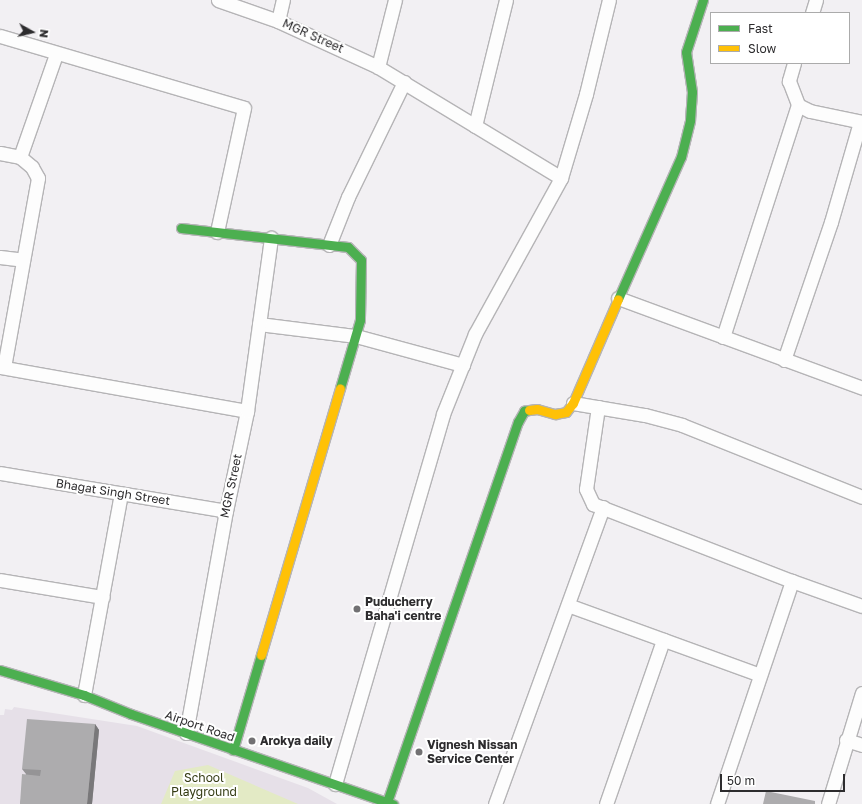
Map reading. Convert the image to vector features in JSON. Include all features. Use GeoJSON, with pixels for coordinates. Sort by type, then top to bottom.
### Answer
{"type":"FeatureCollection","features":[{"type":"Feature","properties":{"kind":"street","name":"MGR Street"},"geometry":{"type":"LineString","coordinates":[[218,0],[278,21],[378,67],[561,178]]}},
{"type":"Feature","properties":{"kind":"street"},"geometry":{"type":"LineString","coordinates":[[278,21],[283,0]]}},
{"type":"Feature","properties":{"kind":"street"},"geometry":{"type":"LineString","coordinates":[[378,67],[395,0]]}},
{"type":"Feature","properties":{"kind":"street"},"geometry":{"type":"LineString","coordinates":[[476,126],[506,0]]}},
{"type":"Feature","properties":{"kind":"street"},"geometry":{"type":"LineString","coordinates":[[335,784],[443,414],[476,334],[561,178],[586,94],[609,0]]}},
{"type":"Feature","properties":{"kind":"street"},"geometry":{"type":"LineString","coordinates":[[390,803],[518,422],[524,411],[537,409],[555,414],[566,412],[573,404],[618,298],[681,157],[690,120],[692,92],[686,52],[703,0]]}},
{"type":"Feature","properties":{"kind":"street"},"geometry":{"type":"LineString","coordinates":[[812,12],[816,0]]}},
{"type":"Feature","properties":{"kind":"street"},"geometry":{"type":"LineString","coordinates":[[0,36],[56,54],[244,108],[217,232]]}},
{"type":"Feature","properties":{"kind":"street"},"geometry":{"type":"LineString","coordinates":[[20,157],[56,54]]}},
{"type":"Feature","properties":{"kind":"street"},"geometry":{"type":"LineString","coordinates":[[723,337],[798,105],[789,81],[794,64]]}},
{"type":"Feature","properties":{"kind":"street"},"geometry":{"type":"LineString","coordinates":[[329,245],[348,197],[404,82]]}},
{"type":"Feature","properties":{"kind":"street"},"geometry":{"type":"LineString","coordinates":[[784,360],[831,222],[861,122],[810,111],[798,105]]}},
{"type":"Feature","properties":{"kind":"street"},"geometry":{"type":"LineString","coordinates":[[0,153],[20,157],[32,167],[38,178],[2,367],[247,410]]}},
{"type":"Feature","properties":{"kind":"street"},"geometry":{"type":"LineString","coordinates":[[181,228],[348,247],[361,260],[360,320],[356,336],[233,750]]}},
{"type":"Feature","properties":{"kind":"street","name":"MGR Street"},"geometry":{"type":"LineString","coordinates":[[186,733],[226,511],[247,410],[271,238]]}},
{"type":"Feature","properties":{"kind":"street"},"geometry":{"type":"LineString","coordinates":[[0,257],[23,260]]}},
{"type":"Feature","properties":{"kind":"street"},"geometry":{"type":"LineString","coordinates":[[618,298],[862,388]]}},
{"type":"Feature","properties":{"kind":"street"},"geometry":{"type":"LineString","coordinates":[[259,324],[356,336],[463,365]]}},
{"type":"Feature","properties":{"kind":"street"},"geometry":{"type":"LineString","coordinates":[[573,404],[598,407],[682,425],[862,497]]}},
{"type":"Feature","properties":{"kind":"street"},"geometry":{"type":"LineString","coordinates":[[598,407],[586,489],[593,504],[792,582],[862,606]]}},
{"type":"Feature","properties":{"kind":"street","name":"Bhagat Singh Street"},"geometry":{"type":"LineString","coordinates":[[0,473],[226,511]]}},
{"type":"Feature","properties":{"kind":"street"},"geometry":{"type":"LineString","coordinates":[[84,695],[121,493]]}},
{"type":"Feature","properties":{"kind":"street"},"geometry":{"type":"LineString","coordinates":[[495,804],[603,507]]}},
{"type":"Feature","properties":{"kind":"street"},"geometry":{"type":"LineString","coordinates":[[0,580],[103,597]]}},
{"type":"Feature","properties":{"kind":"street"},"geometry":{"type":"LineString","coordinates":[[717,804],[792,582]]}},
{"type":"Feature","properties":{"kind":"street"},"geometry":{"type":"LineString","coordinates":[[568,605],[760,675]]}},
{"type":"Feature","properties":{"kind":"street"},"geometry":{"type":"LineString","coordinates":[[606,804],[664,640]]}},
{"type":"Feature","properties":{"kind":"street","name":"Airport Road"},"geometry":{"type":"LineString","coordinates":[[0,670],[84,695],[233,750],[390,803]]}},
{"type":"Feature","properties":{"kind":"street"},"geometry":{"type":"LineString","coordinates":[[828,804],[846,740],[862,693]]}},
{"type":"Feature","properties":{"kind":"street"},"geometry":{"type":"LineString","coordinates":[[846,740],[862,745]]}},
{"type":"Feature","properties":{"kind":"shaded area"},"geometry":{"type":"Polygon","coordinates":[[[14,707],[137,726],[308,788],[337,804],[0,804],[0,715],[4,715],[5,709],[12,710],[14,707]]]}},
{"type":"Feature","properties":{"kind":"green space","name":"School Playground"},"geometry":{"type":"Polygon","coordinates":[[[208,765],[298,804],[161,804],[175,771],[208,765]]]}},
{"type":"Feature","properties":{"kind":"building"},"geometry":{"type":"Polygon","coordinates":[[[27,719],[95,724],[87,804],[20,804],[22,774],[40,776],[41,770],[22,769],[27,719]]]}},
{"type":"Feature","properties":{"kind":"building"},"geometry":{"type":"Polygon","coordinates":[[[766,791],[815,801],[815,804],[763,804],[766,791]]]}},
{"type":"Feature","properties":{"kind":"traffic: fast"},"geometry":{"type":"LineString","coordinates":[[618,299],[681,157],[690,120],[692,92],[686,52],[703,0]]}},
{"type":"Feature","properties":{"kind":"traffic: fast"},"geometry":{"type":"LineString","coordinates":[[181,228],[348,247],[361,260],[360,320],[340,388]]}},
{"type":"Feature","properties":{"kind":"traffic: fast"},"geometry":{"type":"LineString","coordinates":[[387,802],[518,422],[524,411],[529,410]]}},
{"type":"Feature","properties":{"kind":"traffic: fast"},"geometry":{"type":"LineString","coordinates":[[233,750],[261,655]]}},
{"type":"Feature","properties":{"kind":"traffic: fast"},"geometry":{"type":"LineString","coordinates":[[0,670],[84,695],[131,714],[393,804]]}},
{"type":"Feature","properties":{"kind":"traffic: slow"},"geometry":{"type":"LineString","coordinates":[[529,410],[537,409],[555,414],[566,412],[573,403],[618,299]]}},
{"type":"Feature","properties":{"kind":"traffic: slow"},"geometry":{"type":"LineString","coordinates":[[261,655],[340,388]]}},
{"type":"Feature","properties":{"kind":"place","name":"Puducherry Baha'i centre"},"geometry":{"type":"Point","coordinates":[357,609]}},
{"type":"Feature","properties":{"kind":"place","name":"Arokya daily"},"geometry":{"type":"Point","coordinates":[252,741]}},
{"type":"Feature","properties":{"kind":"place","name":"Vignesh Nissan Service Center"},"geometry":{"type":"Point","coordinates":[419,752]}}]}
